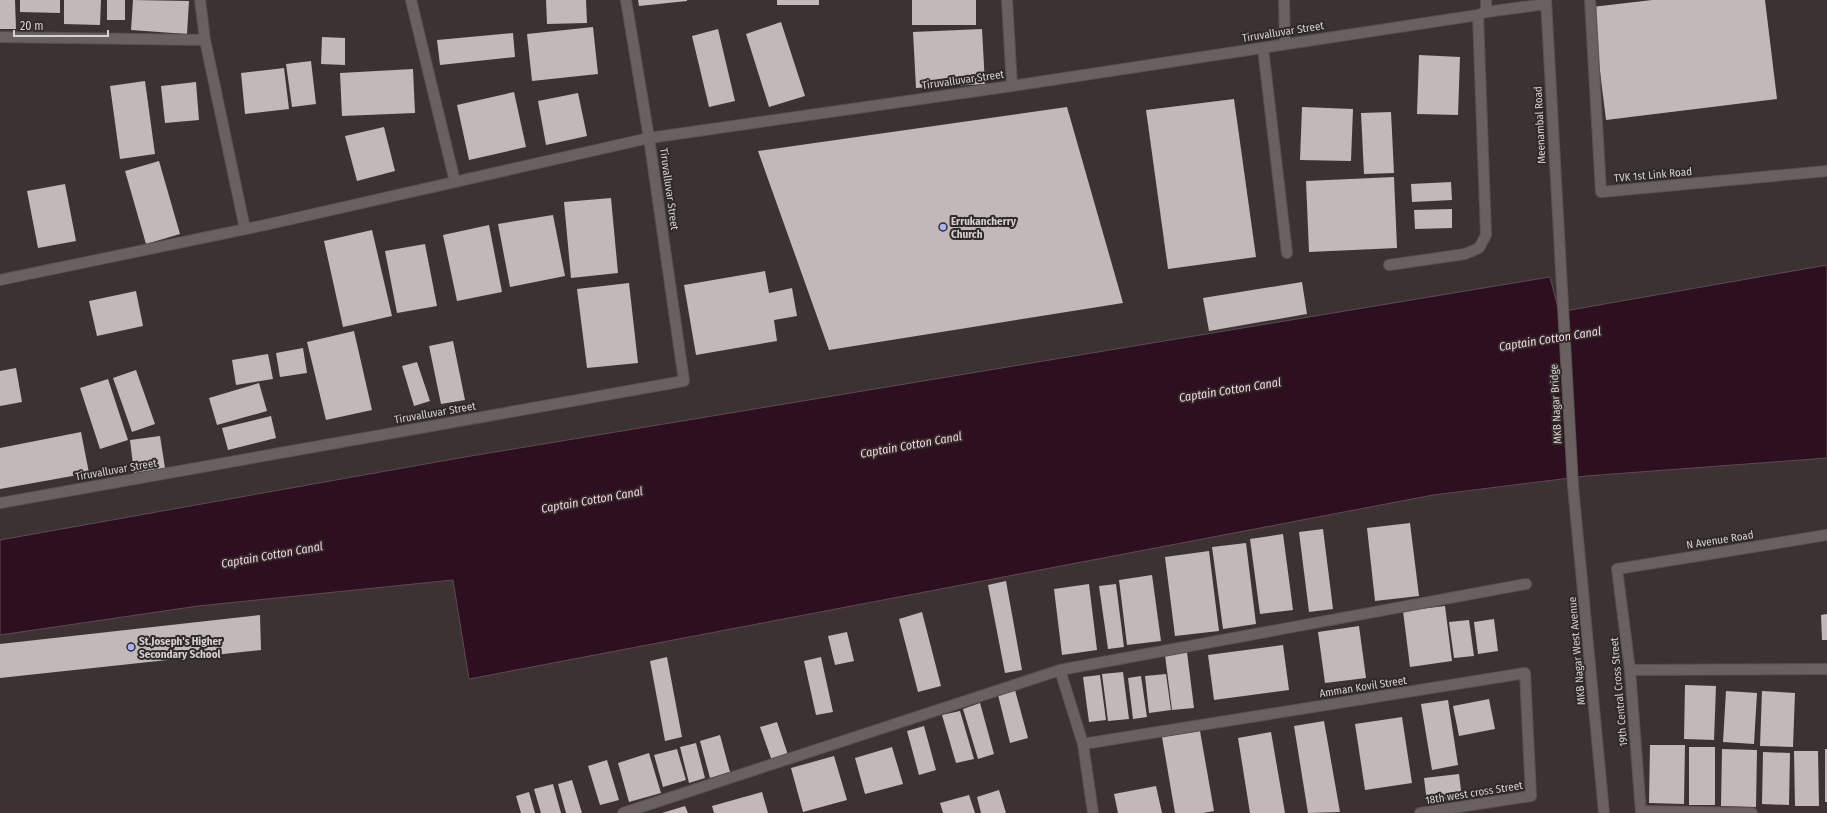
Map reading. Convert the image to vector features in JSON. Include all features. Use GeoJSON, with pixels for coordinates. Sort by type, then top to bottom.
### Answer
{"type":"FeatureCollection","features":[{"type":"Feature","properties":{"kind":"street"},"geometry":{"type":"LineString","coordinates":[[200,0],[205,40],[245,229]]}},
{"type":"Feature","properties":{"kind":"street"},"geometry":{"type":"LineString","coordinates":[[411,0],[455,182]]}},
{"type":"Feature","properties":{"kind":"street"},"geometry":{"type":"LineString","coordinates":[[0,280],[245,229],[649,138],[626,0]]}},
{"type":"Feature","properties":{"kind":"street"},"geometry":{"type":"LineString","coordinates":[[1007,0],[1012,86]]}},
{"type":"Feature","properties":{"kind":"street"},"geometry":{"type":"LineString","coordinates":[[1284,0],[1285,44]]}},
{"type":"Feature","properties":{"kind":"street"},"geometry":{"type":"LineString","coordinates":[[1389,266],[1465,254],[1479,248],[1486,235],[1482,14],[1486,0]]}},
{"type":"Feature","properties":{"kind":"street","name":"TVK 1st Link Road"},"geometry":{"type":"LineString","coordinates":[[1590,0],[1601,192],[1827,171]]}},
{"type":"Feature","properties":{"kind":"street","name":"Tiruvalluvar Street"},"geometry":{"type":"LineString","coordinates":[[0,503],[684,381],[649,138],[1263,48],[1482,14],[1546,2]]}},
{"type":"Feature","properties":{"kind":"street","name":"Meenambal Road"},"geometry":{"type":"LineString","coordinates":[[1546,2],[1558,248]]}},
{"type":"Feature","properties":{"kind":"street"},"geometry":{"type":"LineString","coordinates":[[0,37],[205,40]]}},
{"type":"Feature","properties":{"kind":"street"},"geometry":{"type":"LineString","coordinates":[[1263,48],[1286,253]]}},
{"type":"Feature","properties":{"kind":"street","name":"MKB Nagar Bridge"},"geometry":{"type":"LineString","coordinates":[[1558,248],[1572,486]]}},
{"type":"Feature","properties":{"kind":"street","name":"MKB Nagar West Avenue"},"geometry":{"type":"LineString","coordinates":[[1572,486],[1604,813]]}},
{"type":"Feature","properties":{"kind":"street","name":"N Avenue Road"},"geometry":{"type":"LineString","coordinates":[[1617,569],[1827,535]]}},
{"type":"Feature","properties":{"kind":"street","name":"19th Central Cross Street"},"geometry":{"type":"LineString","coordinates":[[1617,569],[1630,670],[1641,812]]}},
{"type":"Feature","properties":{"kind":"street"},"geometry":{"type":"LineString","coordinates":[[623,813],[1060,670],[1526,584]]}},
{"type":"Feature","properties":{"kind":"street"},"geometry":{"type":"LineString","coordinates":[[1630,670],[1827,669]]}},
{"type":"Feature","properties":{"kind":"street"},"geometry":{"type":"LineString","coordinates":[[1060,670],[1083,744],[1093,813]]}},
{"type":"Feature","properties":{"kind":"street","name":"Amman Kovil Street"},"geometry":{"type":"LineString","coordinates":[[1083,744],[1525,673],[1531,796]]}},
{"type":"Feature","properties":{"kind":"street","name":"18th west cross Street"},"geometry":{"type":"LineString","coordinates":[[1420,813],[1531,796]]}},
{"type":"Feature","properties":{"kind":"street"},"geometry":{"type":"LineString","coordinates":[[1641,812],[1752,813]]}},
{"type":"Feature","properties":{"kind":"water","name":"Captain Cotton Canal"},"geometry":{"type":"Polygon","coordinates":[[[1827,265],[1827,458],[1586,476],[1433,495],[469,679],[453,580],[198,606],[0,635],[0,540],[459,458],[1550,277],[1559,312],[1827,265]]]}},
{"type":"Feature","properties":{"kind":"building"},"geometry":{"type":"Polygon","coordinates":[[[0,0],[15,0],[16,29],[0,29],[0,0]]]}},
{"type":"Feature","properties":{"kind":"building"},"geometry":{"type":"Polygon","coordinates":[[[20,0],[60,0],[60,13],[20,12],[20,0]]]}},
{"type":"Feature","properties":{"kind":"building"},"geometry":{"type":"Polygon","coordinates":[[[64,0],[101,0],[100,25],[64,24],[64,0]]]}},
{"type":"Feature","properties":{"kind":"building"},"geometry":{"type":"Polygon","coordinates":[[[107,0],[125,0],[125,20],[107,20],[107,0]]]}},
{"type":"Feature","properties":{"kind":"building"},"geometry":{"type":"Polygon","coordinates":[[[133,0],[189,1],[187,34],[131,30],[133,0]]]}},
{"type":"Feature","properties":{"kind":"building"},"geometry":{"type":"Polygon","coordinates":[[[546,0],[586,0],[587,23],[547,24],[546,0]]]}},
{"type":"Feature","properties":{"kind":"building"},"geometry":{"type":"Polygon","coordinates":[[[638,0],[687,0],[687,1],[639,6],[638,0]]]}},
{"type":"Feature","properties":{"kind":"building"},"geometry":{"type":"Polygon","coordinates":[[[777,0],[819,0],[819,5],[777,5],[777,0]]]}},
{"type":"Feature","properties":{"kind":"building"},"geometry":{"type":"Polygon","coordinates":[[[912,0],[976,0],[976,25],[912,25],[912,0]]]}},
{"type":"Feature","properties":{"kind":"building"},"geometry":{"type":"Polygon","coordinates":[[[1652,0],[1765,0],[1777,99],[1606,120],[1592,7],[1652,0]]]}},
{"type":"Feature","properties":{"kind":"building"},"geometry":{"type":"Polygon","coordinates":[[[781,22],[805,96],[769,107],[746,34],[781,22]]]}},
{"type":"Feature","properties":{"kind":"building"},"geometry":{"type":"Polygon","coordinates":[[[593,27],[598,74],[532,81],[527,34],[593,27]]]}},
{"type":"Feature","properties":{"kind":"building"},"geometry":{"type":"Polygon","coordinates":[[[718,29],[735,101],[709,107],[692,36],[718,29]]]}},
{"type":"Feature","properties":{"kind":"building"},"geometry":{"type":"Polygon","coordinates":[[[982,29],[985,84],[916,88],[913,32],[982,29]]]}},
{"type":"Feature","properties":{"kind":"building"},"geometry":{"type":"Polygon","coordinates":[[[513,33],[515,57],[440,65],[437,40],[513,33]]]}},
{"type":"Feature","properties":{"kind":"building"},"geometry":{"type":"Polygon","coordinates":[[[322,37],[345,38],[345,65],[321,64],[322,37]]]}},
{"type":"Feature","properties":{"kind":"building"},"geometry":{"type":"Polygon","coordinates":[[[1419,55],[1460,57],[1458,115],[1417,114],[1419,55]]]}},
{"type":"Feature","properties":{"kind":"building"},"geometry":{"type":"Polygon","coordinates":[[[311,61],[316,104],[292,107],[286,64],[311,61]]]}},
{"type":"Feature","properties":{"kind":"building"},"geometry":{"type":"Polygon","coordinates":[[[284,68],[289,109],[245,114],[241,73],[284,68]]]}},
{"type":"Feature","properties":{"kind":"building"},"geometry":{"type":"Polygon","coordinates":[[[413,69],[415,113],[342,116],[340,73],[413,69]]]}},
{"type":"Feature","properties":{"kind":"building"},"geometry":{"type":"Polygon","coordinates":[[[145,81],[155,154],[120,159],[110,86],[145,81]]]}},
{"type":"Feature","properties":{"kind":"building"},"geometry":{"type":"Polygon","coordinates":[[[196,82],[199,120],[165,123],[161,86],[196,82]]]}},
{"type":"Feature","properties":{"kind":"building"},"geometry":{"type":"Polygon","coordinates":[[[514,92],[526,147],[469,160],[457,105],[514,92]]]}},
{"type":"Feature","properties":{"kind":"building"},"geometry":{"type":"Polygon","coordinates":[[[578,93],[587,136],[546,145],[538,101],[578,93]]]}},
{"type":"Feature","properties":{"kind":"building"},"geometry":{"type":"Polygon","coordinates":[[[1234,99],[1256,257],[1168,269],[1146,110],[1234,99]]]}},
{"type":"Feature","properties":{"kind":"building","name":"Errukancherry Church"},"geometry":{"type":"Polygon","coordinates":[[[1067,107],[1123,303],[829,350],[758,151],[1067,107]]]}},
{"type":"Feature","properties":{"kind":"building"},"geometry":{"type":"Polygon","coordinates":[[[1302,107],[1353,109],[1351,161],[1300,160],[1302,107]]]}},
{"type":"Feature","properties":{"kind":"building"},"geometry":{"type":"Polygon","coordinates":[[[1391,112],[1394,173],[1364,174],[1361,113],[1391,112]]]}},
{"type":"Feature","properties":{"kind":"building"},"geometry":{"type":"Polygon","coordinates":[[[384,127],[395,171],[357,181],[345,136],[384,127]]]}},
{"type":"Feature","properties":{"kind":"building"},"geometry":{"type":"Polygon","coordinates":[[[159,161],[180,234],[146,244],[125,171],[159,161]]]}},
{"type":"Feature","properties":{"kind":"building"},"geometry":{"type":"Polygon","coordinates":[[[1394,177],[1397,248],[1309,252],[1306,181],[1394,177]]]}},
{"type":"Feature","properties":{"kind":"building"},"geometry":{"type":"Polygon","coordinates":[[[1451,182],[1452,200],[1412,202],[1411,184],[1451,182]]]}},
{"type":"Feature","properties":{"kind":"building"},"geometry":{"type":"Polygon","coordinates":[[[65,184],[76,241],[38,248],[27,191],[65,184]]]}},
{"type":"Feature","properties":{"kind":"building"},"geometry":{"type":"Polygon","coordinates":[[[611,198],[618,273],[571,278],[564,202],[611,198]]]}},
{"type":"Feature","properties":{"kind":"building"},"geometry":{"type":"Polygon","coordinates":[[[1452,209],[1452,228],[1415,229],[1414,210],[1452,209]]]}},
{"type":"Feature","properties":{"kind":"building"},"geometry":{"type":"Polygon","coordinates":[[[553,215],[565,276],[510,287],[498,224],[553,215]]]}},
{"type":"Feature","properties":{"kind":"building"},"geometry":{"type":"Polygon","coordinates":[[[489,225],[502,292],[457,301],[443,235],[489,225]]]}},
{"type":"Feature","properties":{"kind":"building"},"geometry":{"type":"Polygon","coordinates":[[[372,230],[392,316],[343,327],[324,241],[372,230]]]}},
{"type":"Feature","properties":{"kind":"building"},"geometry":{"type":"Polygon","coordinates":[[[425,244],[437,306],[397,313],[385,251],[425,244]]]}},
{"type":"Feature","properties":{"kind":"building"},"geometry":{"type":"Polygon","coordinates":[[[765,271],[769,293],[792,288],[797,316],[774,320],[777,341],[696,355],[684,285],[765,271]]]}},
{"type":"Feature","properties":{"kind":"building"},"geometry":{"type":"Polygon","coordinates":[[[1302,282],[1307,314],[1209,331],[1203,298],[1302,282]]]}},
{"type":"Feature","properties":{"kind":"building"},"geometry":{"type":"Polygon","coordinates":[[[629,283],[638,363],[587,368],[577,289],[629,283]]]}},
{"type":"Feature","properties":{"kind":"building"},"geometry":{"type":"Polygon","coordinates":[[[136,291],[143,326],[97,336],[89,301],[136,291]]]}},
{"type":"Feature","properties":{"kind":"building"},"geometry":{"type":"Polygon","coordinates":[[[354,331],[372,410],[326,420],[307,342],[354,331]]]}},
{"type":"Feature","properties":{"kind":"building"},"geometry":{"type":"Polygon","coordinates":[[[453,341],[465,400],[441,404],[429,346],[453,341]]]}},
{"type":"Feature","properties":{"kind":"building"},"geometry":{"type":"Polygon","coordinates":[[[303,348],[307,373],[280,377],[276,353],[303,348]]]}},
{"type":"Feature","properties":{"kind":"building"},"geometry":{"type":"Polygon","coordinates":[[[268,354],[273,379],[236,385],[232,360],[268,354]]]}},
{"type":"Feature","properties":{"kind":"building"},"geometry":{"type":"Polygon","coordinates":[[[417,362],[430,401],[414,406],[402,366],[417,362]]]}},
{"type":"Feature","properties":{"kind":"building"},"geometry":{"type":"Polygon","coordinates":[[[16,368],[22,402],[0,406],[0,371],[16,368]]]}},
{"type":"Feature","properties":{"kind":"building"},"geometry":{"type":"Polygon","coordinates":[[[136,370],[155,424],[132,432],[113,378],[136,370]]]}},
{"type":"Feature","properties":{"kind":"building"},"geometry":{"type":"Polygon","coordinates":[[[108,379],[128,440],[100,449],[80,388],[108,379]]]}},
{"type":"Feature","properties":{"kind":"building"},"geometry":{"type":"Polygon","coordinates":[[[259,383],[267,411],[217,425],[209,398],[259,383]]]}},
{"type":"Feature","properties":{"kind":"building"},"geometry":{"type":"Polygon","coordinates":[[[271,416],[276,438],[228,450],[222,428],[271,416]]]}},
{"type":"Feature","properties":{"kind":"building"},"geometry":{"type":"Polygon","coordinates":[[[81,432],[89,473],[0,489],[0,448],[81,432]]]}},
{"type":"Feature","properties":{"kind":"building"},"geometry":{"type":"Polygon","coordinates":[[[160,436],[165,468],[134,473],[130,440],[160,436]]]}},
{"type":"Feature","properties":{"kind":"building"},"geometry":{"type":"Polygon","coordinates":[[[1410,523],[1419,596],[1375,601],[1367,528],[1410,523]]]}},
{"type":"Feature","properties":{"kind":"building"},"geometry":{"type":"Polygon","coordinates":[[[1323,529],[1333,609],[1309,612],[1299,532],[1323,529]]]}},
{"type":"Feature","properties":{"kind":"building"},"geometry":{"type":"Polygon","coordinates":[[[1283,534],[1293,610],[1260,614],[1250,539],[1283,534]]]}},
{"type":"Feature","properties":{"kind":"building"},"geometry":{"type":"Polygon","coordinates":[[[1246,543],[1256,624],[1223,629],[1212,547],[1246,543]]]}},
{"type":"Feature","properties":{"kind":"building"},"geometry":{"type":"Polygon","coordinates":[[[1209,551],[1219,631],[1175,636],[1165,557],[1209,551]]]}},
{"type":"Feature","properties":{"kind":"building"},"geometry":{"type":"Polygon","coordinates":[[[1152,575],[1161,641],[1127,645],[1119,580],[1152,575]]]}},
{"type":"Feature","properties":{"kind":"building"},"geometry":{"type":"Polygon","coordinates":[[[1006,581],[1022,670],[1005,673],[988,585],[1006,581]]]}},
{"type":"Feature","properties":{"kind":"building"},"geometry":{"type":"Polygon","coordinates":[[[1089,584],[1097,650],[1062,655],[1054,589],[1089,584]]]}},
{"type":"Feature","properties":{"kind":"building"},"geometry":{"type":"Polygon","coordinates":[[[1116,584],[1124,647],[1108,649],[1099,586],[1116,584]]]}},
{"type":"Feature","properties":{"kind":"building"},"geometry":{"type":"Polygon","coordinates":[[[1445,606],[1452,661],[1410,667],[1403,611],[1445,606]]]}},
{"type":"Feature","properties":{"kind":"building"},"geometry":{"type":"Polygon","coordinates":[[[922,612],[941,686],[918,692],[899,619],[922,612]]]}},
{"type":"Feature","properties":{"kind":"building"},"geometry":{"type":"Polygon","coordinates":[[[1827,614],[1827,640],[1822,640],[1821,615],[1827,614]]]}},
{"type":"Feature","properties":{"kind":"building","name":"St.Joseph's Higher Secondary School"},"geometry":{"type":"Polygon","coordinates":[[[260,615],[261,650],[0,678],[0,644],[260,615]]]}},
{"type":"Feature","properties":{"kind":"building"},"geometry":{"type":"Polygon","coordinates":[[[1494,619],[1498,651],[1478,654],[1474,622],[1494,619]]]}},
{"type":"Feature","properties":{"kind":"building"},"geometry":{"type":"Polygon","coordinates":[[[1469,620],[1474,656],[1454,658],[1449,622],[1469,620]]]}},
{"type":"Feature","properties":{"kind":"building"},"geometry":{"type":"Polygon","coordinates":[[[1359,626],[1366,678],[1325,683],[1318,632],[1359,626]]]}},
{"type":"Feature","properties":{"kind":"building"},"geometry":{"type":"Polygon","coordinates":[[[847,632],[854,661],[835,665],[828,636],[847,632]]]}},
{"type":"Feature","properties":{"kind":"building"},"geometry":{"type":"Polygon","coordinates":[[[1283,645],[1289,690],[1214,700],[1208,655],[1283,645]]]}},
{"type":"Feature","properties":{"kind":"building"},"geometry":{"type":"Polygon","coordinates":[[[1187,652],[1194,708],[1172,710],[1165,655],[1187,652]]]}},
{"type":"Feature","properties":{"kind":"building"},"geometry":{"type":"Polygon","coordinates":[[[667,657],[682,737],[665,741],[650,661],[667,657]]]}},
{"type":"Feature","properties":{"kind":"building"},"geometry":{"type":"Polygon","coordinates":[[[821,657],[833,712],[816,715],[804,661],[821,657]]]}},
{"type":"Feature","properties":{"kind":"building"},"geometry":{"type":"Polygon","coordinates":[[[1123,672],[1129,719],[1108,721],[1102,674],[1123,672]]]}},
{"type":"Feature","properties":{"kind":"building"},"geometry":{"type":"Polygon","coordinates":[[[1166,674],[1171,710],[1149,713],[1145,676],[1166,674]]]}},
{"type":"Feature","properties":{"kind":"building"},"geometry":{"type":"Polygon","coordinates":[[[1100,675],[1106,720],[1089,722],[1083,677],[1100,675]]]}},
{"type":"Feature","properties":{"kind":"building"},"geometry":{"type":"Polygon","coordinates":[[[1141,676],[1147,717],[1133,719],[1128,678],[1141,676]]]}},
{"type":"Feature","properties":{"kind":"building"},"geometry":{"type":"Polygon","coordinates":[[[1685,685],[1716,686],[1714,740],[1684,739],[1685,685]]]}},
{"type":"Feature","properties":{"kind":"building"},"geometry":{"type":"Polygon","coordinates":[[[1015,690],[1028,738],[1010,743],[998,695],[1015,690]]]}},
{"type":"Feature","properties":{"kind":"building"},"geometry":{"type":"Polygon","coordinates":[[[1726,691],[1757,693],[1754,744],[1723,742],[1726,691]]]}},
{"type":"Feature","properties":{"kind":"building"},"geometry":{"type":"Polygon","coordinates":[[[1762,691],[1795,693],[1793,747],[1760,746],[1762,691]]]}},
{"type":"Feature","properties":{"kind":"building"},"geometry":{"type":"Polygon","coordinates":[[[1489,699],[1495,729],[1459,736],[1453,706],[1489,699]]]}},
{"type":"Feature","properties":{"kind":"building"},"geometry":{"type":"Polygon","coordinates":[[[1448,700],[1458,765],[1432,770],[1421,704],[1448,700]]]}},
{"type":"Feature","properties":{"kind":"building"},"geometry":{"type":"Polygon","coordinates":[[[980,703],[994,754],[978,759],[963,709],[980,703]]]}},
{"type":"Feature","properties":{"kind":"building"},"geometry":{"type":"Polygon","coordinates":[[[960,711],[974,759],[956,763],[942,715],[960,711]]]}},
{"type":"Feature","properties":{"kind":"building"},"geometry":{"type":"Polygon","coordinates":[[[1402,717],[1412,783],[1365,790],[1355,724],[1402,717]]]}},
{"type":"Feature","properties":{"kind":"building"},"geometry":{"type":"Polygon","coordinates":[[[1324,721],[1340,812],[1308,813],[1294,726],[1324,721]]]}},
{"type":"Feature","properties":{"kind":"building"},"geometry":{"type":"Polygon","coordinates":[[[777,722],[788,755],[772,761],[760,727],[777,722]]]}},
{"type":"Feature","properties":{"kind":"building"},"geometry":{"type":"Polygon","coordinates":[[[924,726],[936,770],[919,775],[907,731],[924,726]]]}},
{"type":"Feature","properties":{"kind":"building"},"geometry":{"type":"Polygon","coordinates":[[[1200,731],[1214,811],[1203,813],[1175,813],[1162,737],[1200,731]]]}},
{"type":"Feature","properties":{"kind":"building"},"geometry":{"type":"Polygon","coordinates":[[[1271,732],[1285,813],[1250,813],[1238,738],[1271,732]]]}},
{"type":"Feature","properties":{"kind":"building"},"geometry":{"type":"Polygon","coordinates":[[[720,735],[730,772],[710,778],[700,741],[720,735]]]}},
{"type":"Feature","properties":{"kind":"building"},"geometry":{"type":"Polygon","coordinates":[[[696,743],[705,778],[689,783],[680,747],[696,743]]]}},
{"type":"Feature","properties":{"kind":"building"},"geometry":{"type":"Polygon","coordinates":[[[1650,745],[1685,745],[1684,804],[1649,803],[1650,745]]]}},
{"type":"Feature","properties":{"kind":"building"},"geometry":{"type":"Polygon","coordinates":[[[892,747],[903,784],[865,794],[855,758],[892,747]]]}},
{"type":"Feature","properties":{"kind":"building"},"geometry":{"type":"Polygon","coordinates":[[[1689,747],[1715,747],[1715,805],[1689,805],[1689,747]]]}},
{"type":"Feature","properties":{"kind":"building"},"geometry":{"type":"Polygon","coordinates":[[[677,749],[686,780],[663,787],[654,755],[677,749]]]}},
{"type":"Feature","properties":{"kind":"building"},"geometry":{"type":"Polygon","coordinates":[[[1722,749],[1757,750],[1756,807],[1721,806],[1722,749]]]}},
{"type":"Feature","properties":{"kind":"building"},"geometry":{"type":"Polygon","coordinates":[[[1825,749],[1827,749],[1827,802],[1825,802],[1825,749]]]}},
{"type":"Feature","properties":{"kind":"building"},"geometry":{"type":"Polygon","coordinates":[[[1794,751],[1818,751],[1819,806],[1795,806],[1794,751]]]}},
{"type":"Feature","properties":{"kind":"building"},"geometry":{"type":"Polygon","coordinates":[[[1763,752],[1790,753],[1789,805],[1762,804],[1763,752]]]}},
{"type":"Feature","properties":{"kind":"building"},"geometry":{"type":"Polygon","coordinates":[[[649,753],[661,793],[629,802],[618,763],[649,753]]]}},
{"type":"Feature","properties":{"kind":"building"},"geometry":{"type":"Polygon","coordinates":[[[834,756],[847,800],[803,812],[791,768],[834,756]]]}},
{"type":"Feature","properties":{"kind":"building"},"geometry":{"type":"Polygon","coordinates":[[[607,760],[619,800],[600,805],[588,766],[607,760]]]}},
{"type":"Feature","properties":{"kind":"building"},"geometry":{"type":"Polygon","coordinates":[[[1459,774],[1462,798],[1427,802],[1424,778],[1459,774]]]}},
{"type":"Feature","properties":{"kind":"building"},"geometry":{"type":"Polygon","coordinates":[[[572,780],[582,813],[566,813],[558,784],[572,780]]]}},
{"type":"Feature","properties":{"kind":"building"},"geometry":{"type":"Polygon","coordinates":[[[553,784],[561,813],[541,813],[534,789],[553,784]]]}},
{"type":"Feature","properties":{"kind":"building"},"geometry":{"type":"Polygon","coordinates":[[[1156,786],[1162,813],[1118,813],[1114,794],[1156,786]]]}},
{"type":"Feature","properties":{"kind":"building"},"geometry":{"type":"Polygon","coordinates":[[[999,790],[1006,813],[981,813],[977,797],[999,790]]]}},
{"type":"Feature","properties":{"kind":"building"},"geometry":{"type":"Polygon","coordinates":[[[529,792],[535,813],[521,813],[516,796],[529,792]]]}},
{"type":"Feature","properties":{"kind":"building"},"geometry":{"type":"Polygon","coordinates":[[[762,792],[768,813],[714,813],[712,806],[762,792]]]}},
{"type":"Feature","properties":{"kind":"building"},"geometry":{"type":"Polygon","coordinates":[[[969,795],[975,813],[943,813],[940,803],[969,795]]]}},
{"type":"Feature","properties":{"kind":"building"},"geometry":{"type":"Polygon","coordinates":[[[685,806],[688,813],[662,813],[685,806]]]}},
{"type":"Feature","properties":{"kind":"place","name":"Errukancherry Church"},"geometry":{"type":"Point","coordinates":[943,227]}},
{"type":"Feature","properties":{"kind":"place","name":"St.Joseph's Higher Secondary School"},"geometry":{"type":"Point","coordinates":[131,647]}}]}
